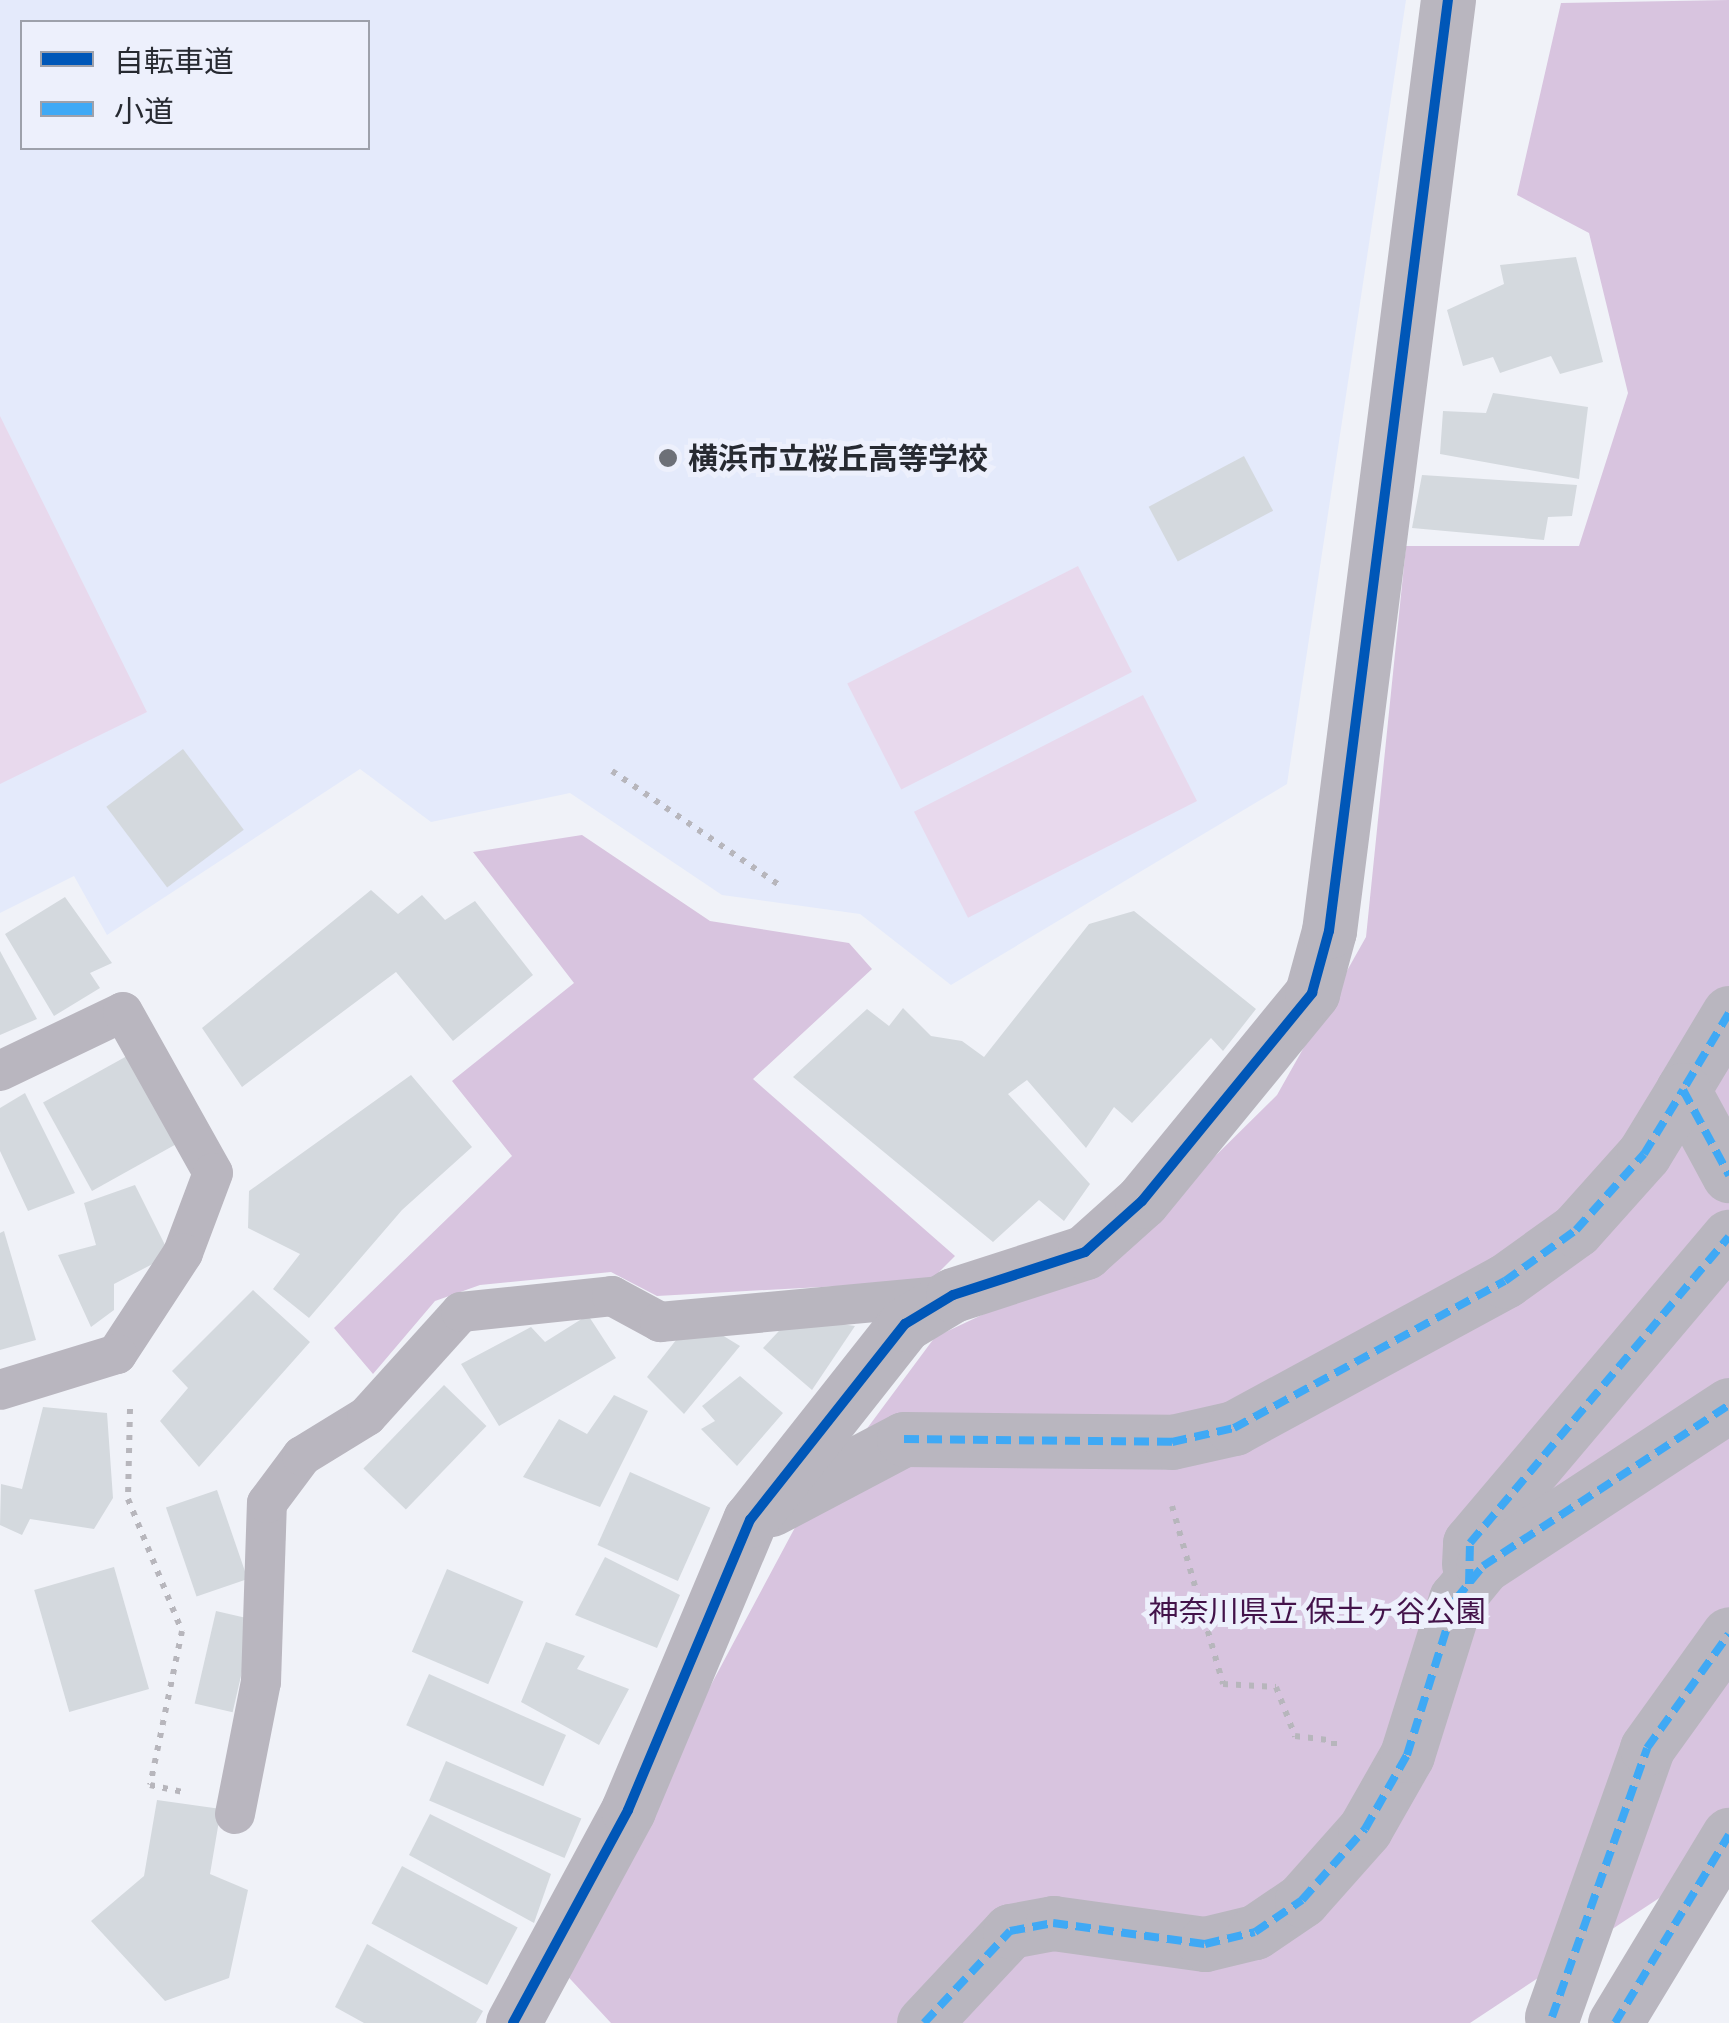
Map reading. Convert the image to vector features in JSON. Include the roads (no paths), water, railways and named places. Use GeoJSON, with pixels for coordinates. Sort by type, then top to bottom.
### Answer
{"type":"FeatureCollection","features":[{"type":"Feature","properties":{"kind":"street"},"geometry":{"type":"LineString","coordinates":[[513,2023],[628,1810],[750,1520],[905,1324],[953,1296],[1085,1252],[1142,1201],[1312,993],[1329,931],[1448,0]]}},
{"type":"Feature","properties":{"kind":"street"},"geometry":{"type":"LineString","coordinates":[[750,1520],[904,1438],[1154,1442],[1234,1428],[1505,1281],[1576,1230],[1644,1154],[1729,1013]]}},
{"type":"Feature","properties":{"kind":"street"},"geometry":{"type":"LineString","coordinates":[[1683,1090],[1729,1176]]}},
{"type":"Feature","properties":{"kind":"street"},"geometry":{"type":"LineString","coordinates":[[1468,1584],[1470,1543],[1729,1237]]}},
{"type":"Feature","properties":{"kind":"street"},"geometry":{"type":"LineString","coordinates":[[924,2023],[1010,1931],[1052,1923],[1205,1944],[1255,1932],[1302,1900],[1365,1829],[1407,1755],[1439,1642],[1468,1584],[1511,1545],[1729,1405]]}},
{"type":"Feature","properties":{"kind":"street"},"geometry":{"type":"LineString","coordinates":[[1552,2017],[1647,1748],[1729,1634]]}},
{"type":"Feature","properties":{"kind":"street"},"geometry":{"type":"LineString","coordinates":[[1616,2023],[1729,1835]]}},
{"type":"Feature","properties":{"kind":"lane"},"geometry":{"type":"LineString","coordinates":[[0,1071],[123,1012],[213,1173],[184,1254],[117,1354],[0,1390]]}},
{"type":"Feature","properties":{"kind":"lane"},"geometry":{"type":"LineString","coordinates":[[235,1814],[263,1664],[267,1504],[302,1456],[367,1416],[461,1312],[612,1296],[660,1322],[953,1296]]}},
{"type":"Feature","properties":{"kind":"place","name":"横浜市立桜丘高等学校"},"geometry":{"type":"Point","coordinates":[668,458]}},
{"type":"Feature","properties":{"kind":"park label","name":"神奈川県立 保土ヶ谷公園"},"geometry":{"type":"Point","coordinates":[1317,1611]}}]}
